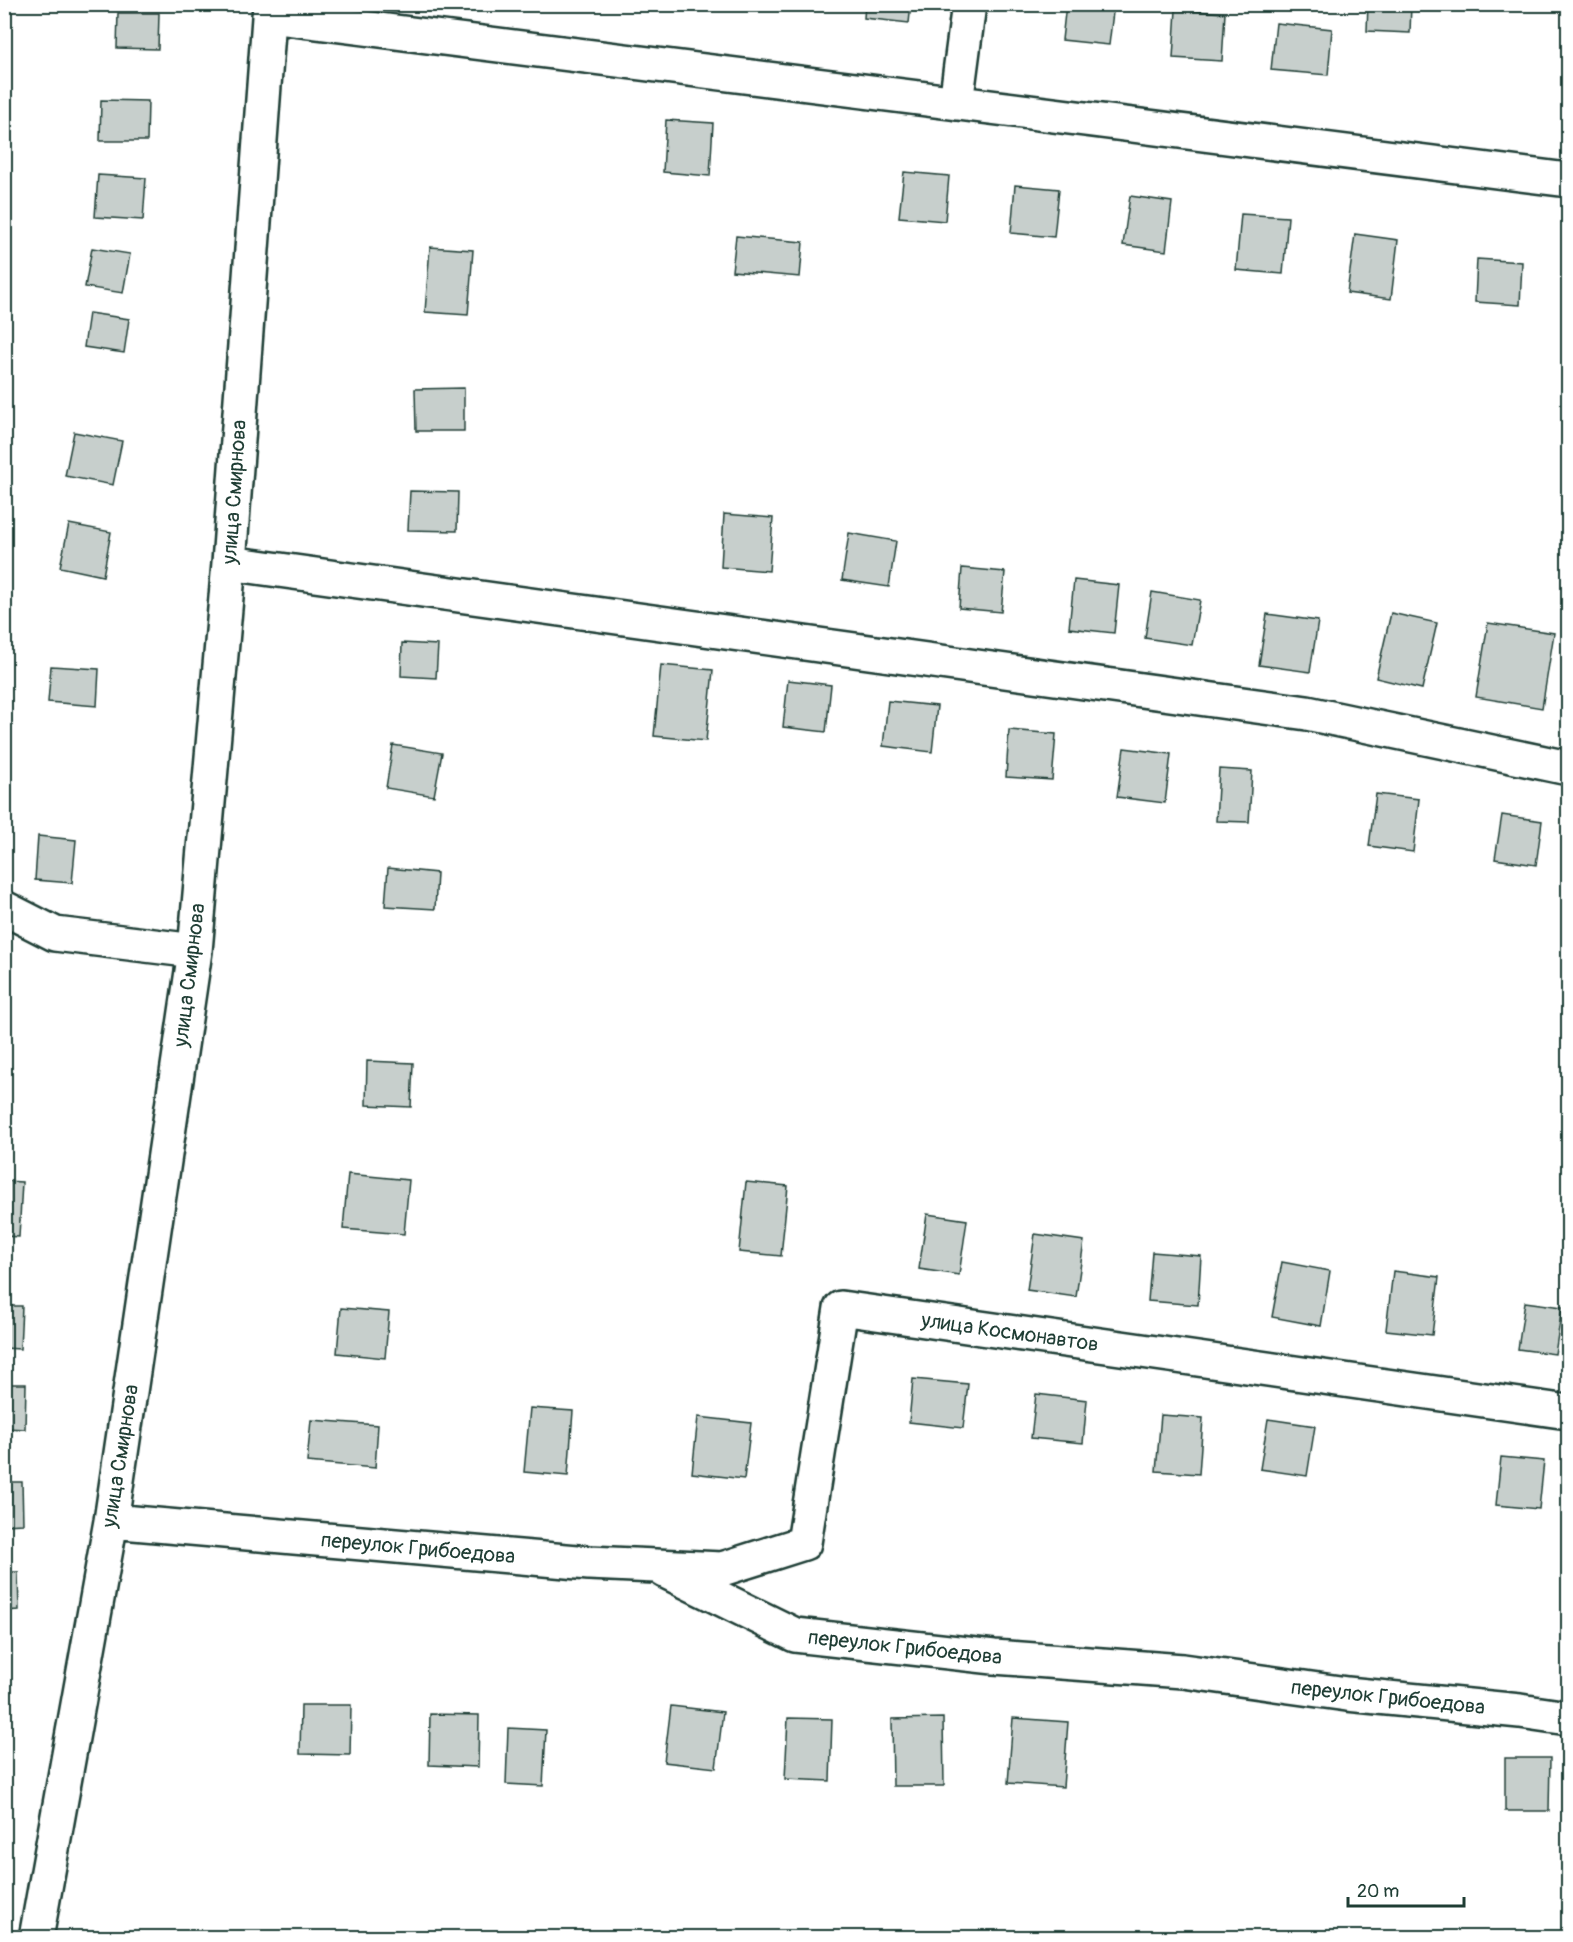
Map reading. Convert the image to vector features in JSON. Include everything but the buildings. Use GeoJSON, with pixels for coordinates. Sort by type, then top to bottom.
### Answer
{"type":"FeatureCollection","features":[{"type":"Feature","properties":{"kind":"street"},"geometry":{"type":"LineString","coordinates":[[956,103],[969,4]]}},
{"type":"Feature","properties":{"kind":"street"},"geometry":{"type":"LineString","coordinates":[[269,10],[956,103],[1569,180]]}},
{"type":"Feature","properties":{"kind":"street","name":"улица Смирнова"},"geometry":{"type":"LineString","coordinates":[[36,1938],[111,1521],[195,951],[229,563],[269,10]]}},
{"type":"Feature","properties":{"kind":"street"},"geometry":{"type":"LineString","coordinates":[[229,563],[1306,713],[1569,768]]}},
{"type":"Feature","properties":{"kind":"street"},"geometry":{"type":"LineString","coordinates":[[4,908],[55,934],[195,951]]}},
{"type":"Feature","properties":{"kind":"street","name":"улица Космонавтов"},"geometry":{"type":"LineString","coordinates":[[652,1565],[722,1569],[804,1543],[841,1308],[1569,1412]]}},
{"type":"Feature","properties":{"kind":"street","name":"переулок Грибоедова"},"geometry":{"type":"LineString","coordinates":[[111,1521],[589,1563],[652,1565],[795,1635],[994,1657],[1183,1671],[1347,1694],[1569,1718]]}}]}
